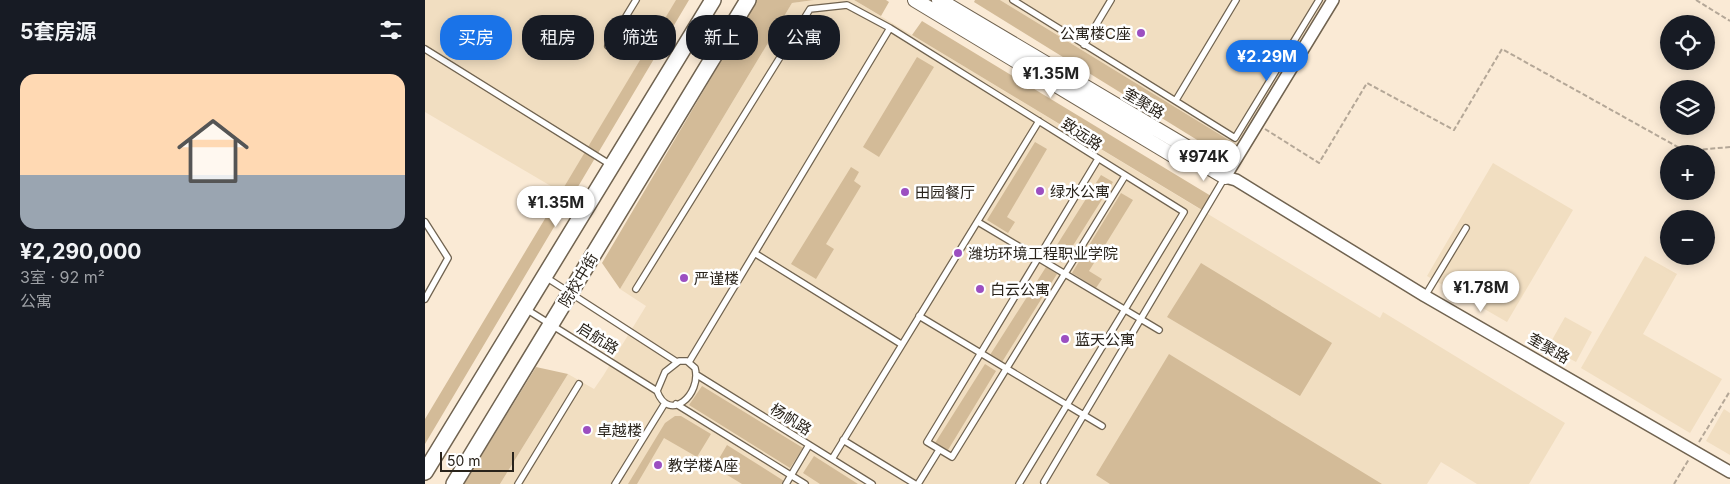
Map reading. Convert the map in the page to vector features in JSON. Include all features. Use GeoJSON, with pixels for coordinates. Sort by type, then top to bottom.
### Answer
{"type":"FeatureCollection","features":[{"type":"Feature","properties":{"kind":"main road","name":"院校中街"},"geometry":{"type":"LineString","coordinates":[[425,472],[713,0]]}},
{"type":"Feature","properties":{"kind":"main road","name":"院校中街"},"geometry":{"type":"LineString","coordinates":[[454,484],[748,0]]}},
{"type":"Feature","properties":{"kind":"street","name":"奎聚路"},"geometry":{"type":"LineString","coordinates":[[915,0],[1184,162],[1198,162],[1225,177],[1236,180],[1425,296],[1730,472]]}},
{"type":"Feature","properties":{"kind":"street"},"geometry":{"type":"LineString","coordinates":[[1225,177],[1333,0]]}},
{"type":"Feature","properties":{"kind":"street","name":"奎聚路"},"geometry":{"type":"LineString","coordinates":[[946,2],[1190,149],[1198,162]]}},
{"type":"Feature","properties":{"kind":"lane"},"geometry":{"type":"LineString","coordinates":[[627,15],[636,0]]}},
{"type":"Feature","properties":{"kind":"lane"},"geometry":{"type":"LineString","coordinates":[[1013,0],[1235,138],[1319,0]]}},
{"type":"Feature","properties":{"kind":"lane"},"geometry":{"type":"LineString","coordinates":[[1084,44],[1111,0]]}},
{"type":"Feature","properties":{"kind":"lane"},"geometry":{"type":"LineString","coordinates":[[1176,100],[1236,0]]}},
{"type":"Feature","properties":{"kind":"lane","name":"致远路"},"geometry":{"type":"LineString","coordinates":[[636,289],[810,9],[847,5],[890,28],[1184,212],[1123,310]]}},
{"type":"Feature","properties":{"kind":"lane"},"geometry":{"type":"LineString","coordinates":[[689,362],[756,254],[890,28]]}},
{"type":"Feature","properties":{"kind":"lane"},"geometry":{"type":"LineString","coordinates":[[425,50],[611,165]]}},
{"type":"Feature","properties":{"kind":"lane"},"geometry":{"type":"LineString","coordinates":[[832,459],[1039,121]]}},
{"type":"Feature","properties":{"kind":"lane"},"geometry":{"type":"LineString","coordinates":[[1098,159],[927,442],[939,450],[952,457],[1125,176]]}},
{"type":"Feature","properties":{"kind":"lane"},"geometry":{"type":"LineString","coordinates":[[1044,482],[1225,177]]}},
{"type":"Feature","properties":{"kind":"lane"},"geometry":{"type":"LineString","coordinates":[[425,222],[448,258],[425,299]]}},
{"type":"Feature","properties":{"kind":"lane"},"geometry":{"type":"LineString","coordinates":[[978,222],[1159,330]]}},
{"type":"Feature","properties":{"kind":"lane"},"geometry":{"type":"LineString","coordinates":[[1425,296],[1466,228]]}},
{"type":"Feature","properties":{"kind":"lane"},"geometry":{"type":"LineString","coordinates":[[756,254],[901,344]]}},
{"type":"Feature","properties":{"kind":"lane"},"geometry":{"type":"LineString","coordinates":[[544,276],[677,362],[689,362],[695,368],[697,375],[690,396],[681,404],[665,403]]}},
{"type":"Feature","properties":{"kind":"lane","name":"启航路"},"geometry":{"type":"LineString","coordinates":[[524,308],[657,391]]}},
{"type":"Feature","properties":{"kind":"lane"},"geometry":{"type":"LineString","coordinates":[[1019,484],[1123,310]]}},
{"type":"Feature","properties":{"kind":"lane"},"geometry":{"type":"LineString","coordinates":[[919,316],[979,354],[1102,426]]}},
{"type":"Feature","properties":{"kind":"lane"},"geometry":{"type":"LineString","coordinates":[[665,403],[657,391],[665,372],[677,362]]}},
{"type":"Feature","properties":{"kind":"lane","name":"杨帆路"},"geometry":{"type":"LineString","coordinates":[[697,375],[872,484]]}},
{"type":"Feature","properties":{"kind":"lane"},"geometry":{"type":"LineString","coordinates":[[518,484],[579,384]]}},
{"type":"Feature","properties":{"kind":"lane"},"geometry":{"type":"LineString","coordinates":[[615,484],[665,403]]}},
{"type":"Feature","properties":{"kind":"lane"},"geometry":{"type":"LineString","coordinates":[[676,404],[805,484]]}},
{"type":"Feature","properties":{"kind":"lane"},"geometry":{"type":"LineString","coordinates":[[843,440],[917,484],[939,450]]}},
{"type":"Feature","properties":{"kind":"lane"},"geometry":{"type":"LineString","coordinates":[[786,484],[809,445]]}},
{"type":"Feature","properties":{"kind":"path"},"geometry":{"type":"LineString","coordinates":[[1696,0],[1730,21]]}},
{"type":"Feature","properties":{"kind":"path"},"geometry":{"type":"LineString","coordinates":[[1257,124],[1319,163],[1367,83],[1454,130],[1502,48],[1685,151],[1730,147]]}},
{"type":"Feature","properties":{"kind":"path"},"geometry":{"type":"LineString","coordinates":[[1674,484],[1730,391]]}},
{"type":"Feature","properties":{"kind":"shaded area"},"geometry":{"type":"Polygon","coordinates":[[[425,0],[677,0],[668,15],[604,15],[604,60],[641,60],[561,192],[425,112],[425,0]]]}},
{"type":"Feature","properties":{"kind":"shaded area"},"geometry":{"type":"Polygon","coordinates":[[[676,0],[689,0],[676,22],[676,15],[667,15],[676,0]]]}},
{"type":"Feature","properties":{"kind":"shaded area"},"geometry":{"type":"Polygon","coordinates":[[[757,0],[814,0],[792,3],[785,15],[768,15],[768,43],[758,60],[758,15],[748,15],[757,0]]]}},
{"type":"Feature","properties":{"kind":"shaded area","name":"潍坊环境工程职业学院"},"geometry":{"type":"Polygon","coordinates":[[[814,0],[854,0],[1380,318],[1383,312],[1565,423],[1529,484],[1477,484],[1441,462],[1427,484],[500,484],[568,374],[594,389],[646,306],[620,289],[768,43],[768,60],[840,60],[840,15],[785,15],[792,3],[814,0]]]}},
{"type":"Feature","properties":{"kind":"shaded area"},"geometry":{"type":"Polygon","coordinates":[[[854,0],[886,0],[889,2],[881,16],[854,0]]]}},
{"type":"Feature","properties":{"kind":"shaded area"},"geometry":{"type":"Polygon","coordinates":[[[975,0],[1000,0],[1237,145],[1228,159],[974,2],[975,0]]]}},
{"type":"Feature","properties":{"kind":"shaded area"},"geometry":{"type":"Polygon","coordinates":[[[1000,0],[1326,0],[1237,145],[1000,0]]]}},
{"type":"Feature","properties":{"kind":"shaded area"},"geometry":{"type":"Polygon","coordinates":[[[922,21],[1211,196],[1202,210],[912,35],[922,21]]]}},
{"type":"Feature","properties":{"kind":"shaded area"},"geometry":{"type":"Polygon","coordinates":[[[917,57],[934,67],[879,157],[863,147],[917,57]]]}},
{"type":"Feature","properties":{"kind":"shaded area"},"geometry":{"type":"Polygon","coordinates":[[[640,60],[653,60],[425,444],[425,419],[640,60]]]}},
{"type":"Feature","properties":{"kind":"shaded area"},"geometry":{"type":"Polygon","coordinates":[[[722,60],[758,60],[620,289],[602,263],[722,60]]]}},
{"type":"Feature","properties":{"kind":"shaded area"},"geometry":{"type":"Polygon","coordinates":[[[1035,142],[1047,149],[1007,217],[1015,222],[1008,233],[987,220],[1035,142]]]}},
{"type":"Feature","properties":{"kind":"shaded area"},"geometry":{"type":"Polygon","coordinates":[[[1493,163],[1573,210],[1507,322],[1427,276],[1493,163]]]}},
{"type":"Feature","properties":{"kind":"shaded area"},"geometry":{"type":"Polygon","coordinates":[[[851,167],[859,172],[854,181],[861,186],[826,244],[834,249],[816,279],[791,264],[851,167]]]}},
{"type":"Feature","properties":{"kind":"shaded area"},"geometry":{"type":"Polygon","coordinates":[[[1101,175],[1113,182],[1062,263],[1050,256],[1101,175]]]}},
{"type":"Feature","properties":{"kind":"shaded area"},"geometry":{"type":"Polygon","coordinates":[[[1121,193],[1133,200],[1089,271],[1102,279],[1096,288],[1072,273],[1121,193]]]}},
{"type":"Feature","properties":{"kind":"shaded area"},"geometry":{"type":"Polygon","coordinates":[[[1645,256],[1677,274],[1643,334],[1722,379],[1690,433],[1581,368],[1645,256]]]}},
{"type":"Feature","properties":{"kind":"shaded area"},"geometry":{"type":"Polygon","coordinates":[[[1201,263],[1332,343],[1300,396],[1167,317],[1201,263]]]}},
{"type":"Feature","properties":{"kind":"shaded area"},"geometry":{"type":"Polygon","coordinates":[[[1046,267],[1057,274],[1002,362],[990,355],[1046,267]]]}},
{"type":"Feature","properties":{"kind":"shaded area"},"geometry":{"type":"Polygon","coordinates":[[[1565,317],[1592,332],[1576,362],[1548,347],[1565,317]]]}},
{"type":"Feature","properties":{"kind":"shaded area"},"geometry":{"type":"Polygon","coordinates":[[[1169,354],[1382,484],[1110,484],[1096,475],[1169,354]]]}},
{"type":"Feature","properties":{"kind":"shaded area"},"geometry":{"type":"Polygon","coordinates":[[[985,364],[996,371],[948,450],[935,443],[985,364]]]}},
{"type":"Feature","properties":{"kind":"shaded area"},"geometry":{"type":"Polygon","coordinates":[[[536,367],[568,374],[500,484],[464,484],[536,367]]]}},
{"type":"Feature","properties":{"kind":"shaded area"},"geometry":{"type":"Polygon","coordinates":[[[702,386],[803,448],[790,468],[689,405],[702,386]]]}},
{"type":"Feature","properties":{"kind":"shaded area"},"geometry":{"type":"Polygon","coordinates":[[[1724,409],[1730,413],[1730,455],[1706,441],[1724,409]]]}},
{"type":"Feature","properties":{"kind":"shaded area"},"geometry":{"type":"Polygon","coordinates":[[[675,416],[681,416],[711,434],[697,457],[664,438],[637,484],[628,484],[665,423],[675,416]]]}},
{"type":"Feature","properties":{"kind":"shaded area"},"geometry":{"type":"Polygon","coordinates":[[[727,445],[784,481],[782,484],[742,484],[714,467],[727,445]]]}},
{"type":"Feature","properties":{"kind":"shaded area"},"geometry":{"type":"Polygon","coordinates":[[[814,456],[858,484],[820,484],[803,473],[814,456]]]}},
{"type":"Feature","properties":{"kind":"place","name":"公寓楼C座"},"geometry":{"type":"Point","coordinates":[1141,33]}},
{"type":"Feature","properties":{"kind":"place","name":"绿水公寓"},"geometry":{"type":"Point","coordinates":[1040,191]}},
{"type":"Feature","properties":{"kind":"place","name":"田园餐厅"},"geometry":{"type":"Point","coordinates":[905,192]}},
{"type":"Feature","properties":{"kind":"place","name":"潍坊环境工程职业学院"},"geometry":{"type":"Point","coordinates":[958,253]}},
{"type":"Feature","properties":{"kind":"place","name":"严谨楼"},"geometry":{"type":"Point","coordinates":[684,278]}},
{"type":"Feature","properties":{"kind":"place","name":"白云公寓"},"geometry":{"type":"Point","coordinates":[980,289]}},
{"type":"Feature","properties":{"kind":"place","name":"蓝天公寓"},"geometry":{"type":"Point","coordinates":[1065,339]}},
{"type":"Feature","properties":{"kind":"place","name":"卓越楼"},"geometry":{"type":"Point","coordinates":[587,430]}},
{"type":"Feature","properties":{"kind":"place","name":"教学楼A座"},"geometry":{"type":"Point","coordinates":[658,465]}}]}
